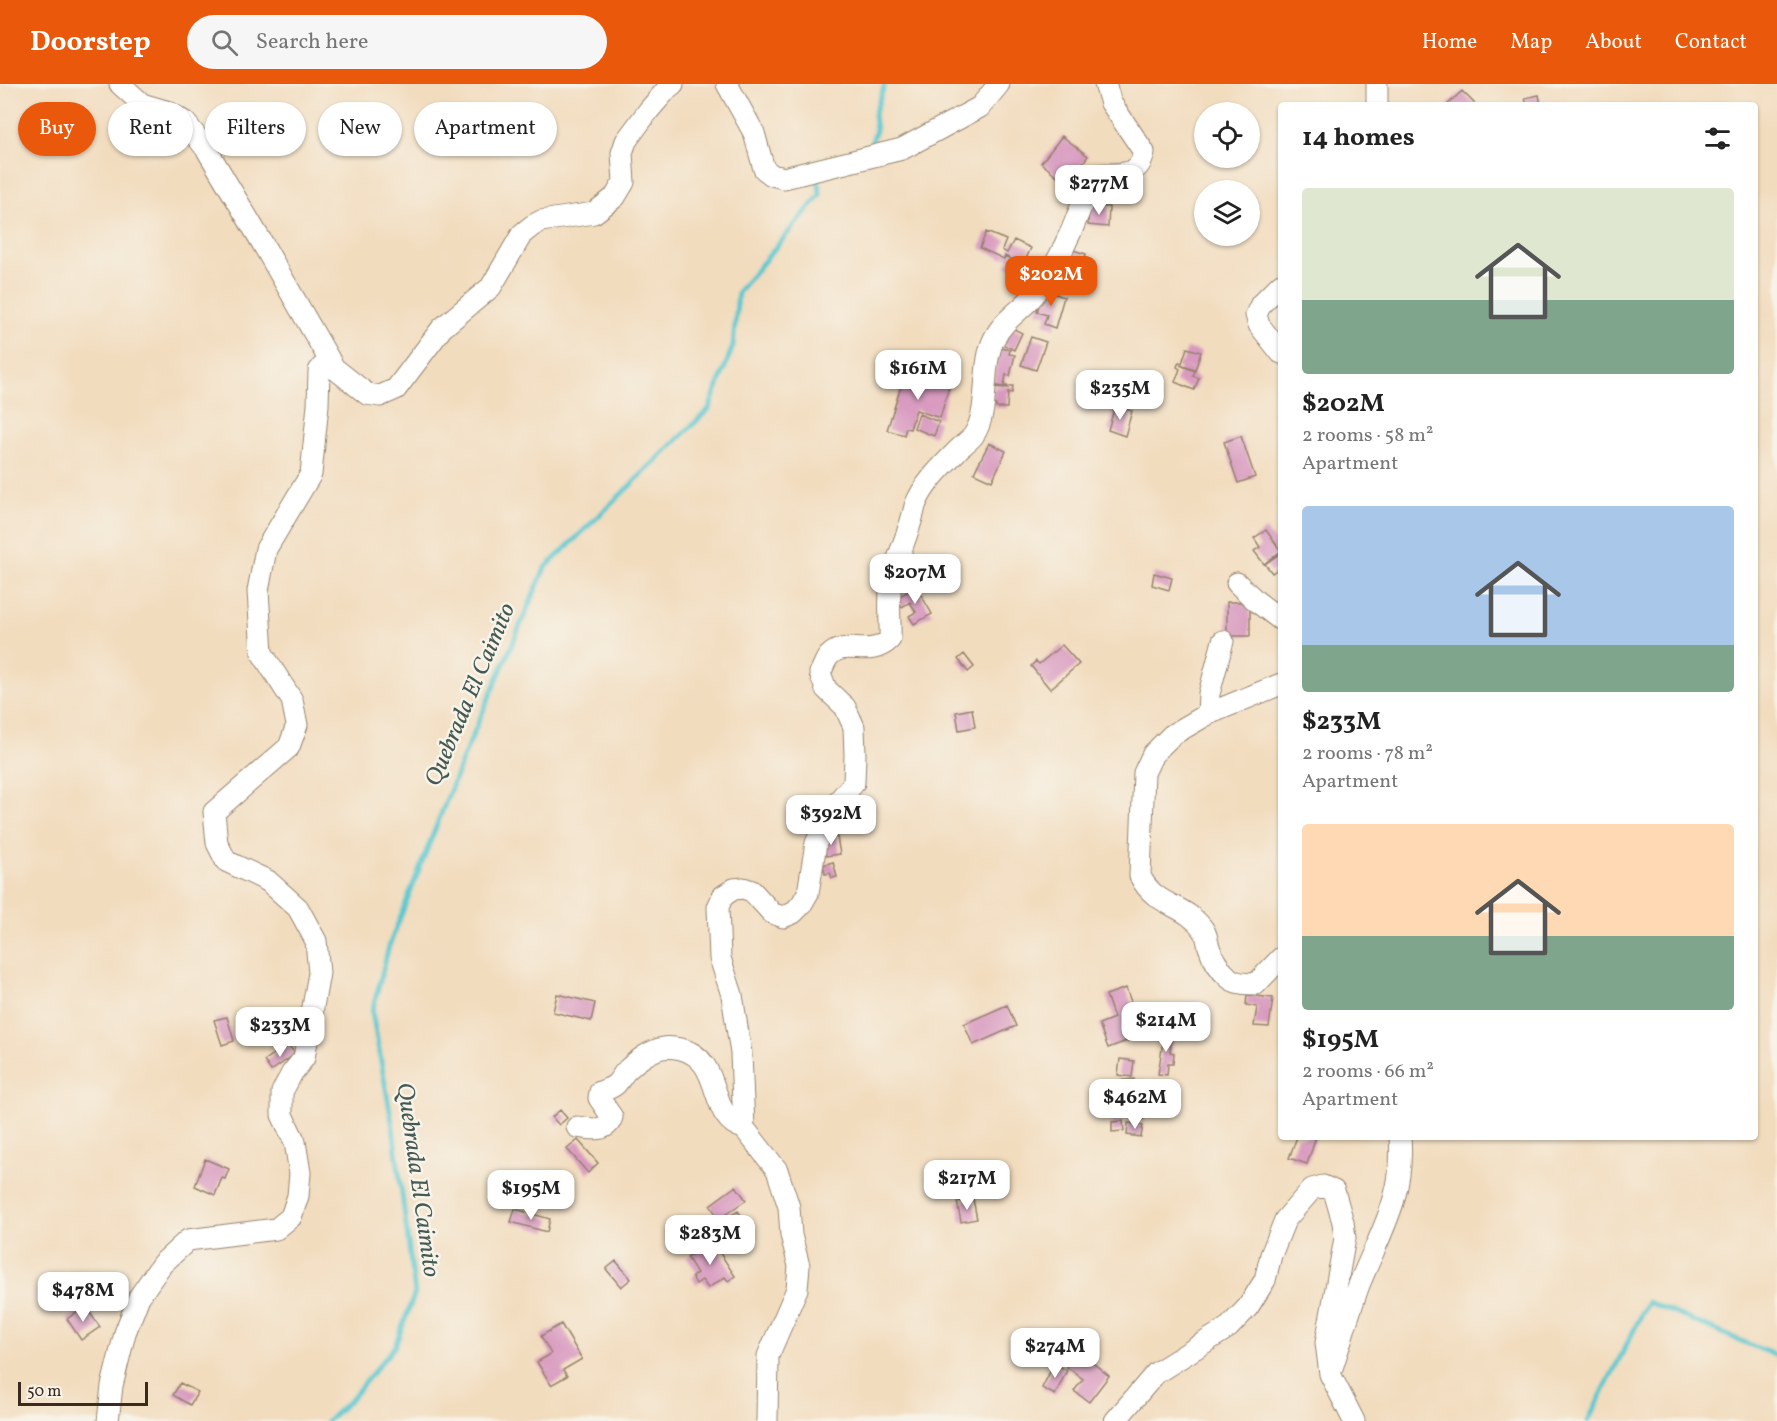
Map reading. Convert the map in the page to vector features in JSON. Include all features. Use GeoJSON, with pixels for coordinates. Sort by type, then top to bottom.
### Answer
{"type":"FeatureCollection","features":[{"type":"Feature","properties":{"kind":"street"},"geometry":{"type":"LineString","coordinates":[[120,84],[142,105],[165,111],[185,122],[207,150],[334,368],[367,394],[380,396],[396,389],[442,328],[491,287],[522,234],[541,220],[594,213],[615,197],[624,182],[622,153],[626,141],[648,110],[673,84]]}},
{"type":"Feature","properties":{"kind":"street"},"geometry":{"type":"LineString","coordinates":[[727,84],[754,133],[764,169],[772,175],[784,178],[902,149],[980,107],[999,84]]}},
{"type":"Feature","properties":{"kind":"street"},"geometry":{"type":"LineString","coordinates":[[767,1421],[768,1356],[797,1289],[799,1266],[791,1235],[789,1206],[777,1170],[744,1128],[741,1053],[732,995],[720,958],[718,907],[723,896],[734,889],[743,888],[752,891],[772,913],[783,917],[793,913],[808,893],[816,843],[834,806],[854,783],[854,727],[844,708],[826,689],[820,673],[829,655],[845,648],[881,648],[890,639],[891,579],[915,506],[918,498],[940,468],[972,437],[979,423],[993,340],[1000,329],[1033,297],[1040,286],[1066,243],[1089,186],[1099,175],[1129,173],[1138,168],[1142,160],[1143,152],[1111,103],[1105,84]]}},
{"type":"Feature","properties":{"kind":"street"},"geometry":{"type":"LineString","coordinates":[[1377,84],[1377,102]]}},
{"type":"Feature","properties":{"kind":"street"},"geometry":{"type":"LineString","coordinates":[[1278,287],[1262,304],[1256,315],[1259,325],[1278,349]]}},
{"type":"Feature","properties":{"kind":"street"},"geometry":{"type":"LineString","coordinates":[[108,1421],[112,1386],[125,1333],[139,1297],[162,1264],[188,1240],[276,1229],[291,1217],[298,1196],[300,1173],[295,1142],[282,1115],[282,1092],[292,1073],[304,1059],[319,972],[316,941],[298,908],[268,881],[226,861],[217,843],[214,812],[289,747],[297,725],[292,700],[262,653],[258,591],[266,549],[310,474],[318,405],[319,371],[325,367],[334,368]]}},
{"type":"Feature","properties":{"kind":"street"},"geometry":{"type":"LineString","coordinates":[[1237,583],[1278,618]]}},
{"type":"Feature","properties":{"kind":"street"},"geometry":{"type":"LineString","coordinates":[[1208,714],[1209,694],[1223,641]]}},
{"type":"Feature","properties":{"kind":"street"},"geometry":{"type":"LineString","coordinates":[[1278,685],[1208,714],[1172,735],[1153,754],[1144,773],[1140,876],[1152,895],[1188,914],[1205,931],[1216,965],[1232,980],[1256,984],[1278,961]]}},
{"type":"Feature","properties":{"kind":"street"},"geometry":{"type":"LineString","coordinates":[[577,1127],[594,1130],[610,1122],[612,1117],[598,1098],[600,1092],[614,1086],[630,1067],[646,1054],[662,1048],[673,1048],[687,1051],[699,1059],[708,1070],[723,1114],[734,1126],[744,1128]]}},
{"type":"Feature","properties":{"kind":"street"},"geometry":{"type":"LineString","coordinates":[[1330,1374],[1359,1287],[1393,1206],[1402,1160],[1400,1140]]}},
{"type":"Feature","properties":{"kind":"street"},"geometry":{"type":"LineString","coordinates":[[1115,1421],[1156,1373],[1229,1327],[1248,1307],[1265,1280],[1271,1256],[1285,1220],[1312,1189],[1323,1186],[1334,1191],[1345,1238],[1326,1343],[1330,1374],[1354,1421]]}},
{"type":"Feature","properties":{"kind":"building"},"geometry":{"type":"Polygon","coordinates":[[[1462,91],[1473,102],[1450,102],[1462,91]]]}},
{"type":"Feature","properties":{"kind":"building"},"geometry":{"type":"Polygon","coordinates":[[[1539,95],[1540,102],[1526,102],[1525,98],[1539,95]]]}},
{"type":"Feature","properties":{"kind":"building"},"geometry":{"type":"Polygon","coordinates":[[[1062,136],[1088,156],[1067,184],[1041,163],[1062,136]]]}},
{"type":"Feature","properties":{"kind":"building"},"geometry":{"type":"Polygon","coordinates":[[[1089,206],[1109,207],[1108,227],[1088,225],[1089,206]]]}},
{"type":"Feature","properties":{"kind":"building"},"geometry":{"type":"Polygon","coordinates":[[[986,232],[1006,240],[1002,250],[1007,253],[1014,240],[1031,248],[1023,265],[980,248],[986,232]]]}},
{"type":"Feature","properties":{"kind":"building"},"geometry":{"type":"Polygon","coordinates":[[[1073,250],[1086,254],[1080,276],[1060,270],[1064,253],[1072,255],[1073,250]]]}},
{"type":"Feature","properties":{"kind":"building"},"geometry":{"type":"Polygon","coordinates":[[[1009,261],[1027,270],[1024,275],[1006,265],[1009,261]]]}},
{"type":"Feature","properties":{"kind":"building"},"geometry":{"type":"Polygon","coordinates":[[[1043,290],[1064,297],[1055,328],[1044,324],[1047,315],[1037,312],[1043,290]]]}},
{"type":"Feature","properties":{"kind":"building"},"geometry":{"type":"Polygon","coordinates":[[[1006,325],[1022,333],[1014,350],[998,342],[1006,325]]]}},
{"type":"Feature","properties":{"kind":"building"},"geometry":{"type":"Polygon","coordinates":[[[1031,337],[1046,342],[1036,370],[1021,365],[1031,337]]]}},
{"type":"Feature","properties":{"kind":"building"},"geometry":{"type":"Polygon","coordinates":[[[997,347],[1010,350],[1009,354],[1015,355],[1010,376],[1006,375],[1004,386],[1013,386],[1012,393],[1008,392],[1007,408],[996,408],[996,405],[991,405],[994,387],[1009,388],[993,385],[997,347]]]}},
{"type":"Feature","properties":{"kind":"building"},"geometry":{"type":"Polygon","coordinates":[[[1187,348],[1201,352],[1195,370],[1180,365],[1195,371],[1193,376],[1199,378],[1194,390],[1175,382],[1180,369],[1177,367],[1179,362],[1182,363],[1187,348]]]}},
{"type":"Feature","properties":{"kind":"building"},"geometry":{"type":"Polygon","coordinates":[[[915,372],[950,384],[940,418],[916,410],[910,429],[906,428],[904,435],[887,430],[903,380],[912,382],[915,372]]]}},
{"type":"Feature","properties":{"kind":"building"},"geometry":{"type":"Polygon","coordinates":[[[1115,406],[1132,411],[1125,436],[1108,430],[1115,406]]]}},
{"type":"Feature","properties":{"kind":"building"},"geometry":{"type":"Polygon","coordinates":[[[919,414],[939,422],[934,436],[914,428],[919,414]]]}},
{"type":"Feature","properties":{"kind":"building"},"geometry":{"type":"Polygon","coordinates":[[[1241,436],[1255,477],[1238,483],[1224,442],[1241,436]]]}},
{"type":"Feature","properties":{"kind":"building"},"geometry":{"type":"Polygon","coordinates":[[[989,443],[1006,451],[992,481],[974,473],[989,443]]]}},
{"type":"Feature","properties":{"kind":"building"},"geometry":{"type":"Polygon","coordinates":[[[1266,530],[1278,547],[1278,553],[1264,564],[1254,551],[1260,547],[1254,538],[1266,530]]]}},
{"type":"Feature","properties":{"kind":"building"},"geometry":{"type":"Polygon","coordinates":[[[1278,555],[1278,569],[1272,573],[1265,564],[1278,555]]]}},
{"type":"Feature","properties":{"kind":"building"},"geometry":{"type":"Polygon","coordinates":[[[1154,573],[1172,578],[1169,590],[1152,585],[1154,573]]]}},
{"type":"Feature","properties":{"kind":"building"},"geometry":{"type":"Polygon","coordinates":[[[916,586],[932,614],[914,624],[909,616],[916,612],[910,602],[902,607],[897,598],[916,586]]]}},
{"type":"Feature","properties":{"kind":"building"},"geometry":{"type":"Polygon","coordinates":[[[1227,602],[1250,602],[1250,636],[1227,636],[1227,602]]]}},
{"type":"Feature","properties":{"kind":"building"},"geometry":{"type":"Polygon","coordinates":[[[1062,645],[1079,664],[1050,689],[1031,666],[1036,661],[1039,664],[1062,645]]]}},
{"type":"Feature","properties":{"kind":"building"},"geometry":{"type":"Polygon","coordinates":[[[964,654],[974,667],[968,672],[958,659],[964,654]]]}},
{"type":"Feature","properties":{"kind":"building"},"geometry":{"type":"Polygon","coordinates":[[[972,709],[975,727],[959,730],[956,712],[972,709]]]}},
{"type":"Feature","properties":{"kind":"building"},"geometry":{"type":"Polygon","coordinates":[[[837,837],[840,854],[826,856],[822,839],[837,837]]]}},
{"type":"Feature","properties":{"kind":"building"},"geometry":{"type":"Polygon","coordinates":[[[833,862],[837,877],[832,878],[830,873],[825,874],[823,865],[833,862]]]}},
{"type":"Feature","properties":{"kind":"building"},"geometry":{"type":"Polygon","coordinates":[[[1126,988],[1143,1035],[1108,1048],[1099,1024],[1114,1018],[1106,995],[1126,988]]]}},
{"type":"Feature","properties":{"kind":"building"},"geometry":{"type":"Polygon","coordinates":[[[557,994],[595,1003],[591,1021],[553,1012],[557,994]]]}},
{"type":"Feature","properties":{"kind":"building"},"geometry":{"type":"Polygon","coordinates":[[[1247,995],[1273,998],[1269,1027],[1254,1026],[1257,1007],[1246,1005],[1247,995]]]}},
{"type":"Feature","properties":{"kind":"building"},"geometry":{"type":"Polygon","coordinates":[[[1007,1005],[1016,1026],[973,1045],[964,1024],[1007,1005]]]}},
{"type":"Feature","properties":{"kind":"building"},"geometry":{"type":"Polygon","coordinates":[[[227,1017],[234,1041],[222,1045],[214,1020],[227,1017]]]}},
{"type":"Feature","properties":{"kind":"building"},"geometry":{"type":"Polygon","coordinates":[[[1165,1029],[1173,1030],[1170,1052],[1174,1053],[1173,1064],[1168,1064],[1167,1075],[1158,1074],[1165,1029]]]}},
{"type":"Feature","properties":{"kind":"building"},"geometry":{"type":"Polygon","coordinates":[[[288,1044],[295,1054],[271,1071],[264,1061],[288,1044]]]}},
{"type":"Feature","properties":{"kind":"building"},"geometry":{"type":"Polygon","coordinates":[[[1120,1059],[1134,1061],[1132,1077],[1118,1075],[1120,1059]]]}},
{"type":"Feature","properties":{"kind":"building"},"geometry":{"type":"Polygon","coordinates":[[[1134,1079],[1136,1098],[1117,1100],[1115,1081],[1134,1079]]]}},
{"type":"Feature","properties":{"kind":"building"},"geometry":{"type":"Polygon","coordinates":[[[1135,1102],[1146,1117],[1137,1123],[1126,1108],[1135,1102]]]}},
{"type":"Feature","properties":{"kind":"building"},"geometry":{"type":"Polygon","coordinates":[[[560,1110],[567,1118],[559,1125],[552,1117],[560,1110]]]}},
{"type":"Feature","properties":{"kind":"building"},"geometry":{"type":"Polygon","coordinates":[[[1123,1121],[1124,1131],[1112,1132],[1112,1122],[1123,1121]]]}},
{"type":"Feature","properties":{"kind":"building"},"geometry":{"type":"Polygon","coordinates":[[[1128,1123],[1143,1125],[1141,1137],[1127,1135],[1128,1123]]]}},
{"type":"Feature","properties":{"kind":"building"},"geometry":{"type":"Polygon","coordinates":[[[578,1140],[598,1163],[588,1173],[567,1149],[578,1140]]]}},
{"type":"Feature","properties":{"kind":"building"},"geometry":{"type":"Polygon","coordinates":[[[1296,1140],[1315,1140],[1307,1164],[1289,1158],[1296,1140]]]}},
{"type":"Feature","properties":{"kind":"building"},"geometry":{"type":"Polygon","coordinates":[[[205,1159],[229,1169],[225,1179],[222,1178],[215,1195],[195,1186],[205,1159]]]}},
{"type":"Feature","properties":{"kind":"building"},"geometry":{"type":"Polygon","coordinates":[[[736,1186],[746,1200],[719,1219],[710,1205],[736,1186]]]}},
{"type":"Feature","properties":{"kind":"building"},"geometry":{"type":"Polygon","coordinates":[[[973,1199],[977,1219],[961,1222],[957,1202],[973,1199]]]}},
{"type":"Feature","properties":{"kind":"building"},"geometry":{"type":"Polygon","coordinates":[[[515,1209],[550,1219],[547,1232],[511,1222],[515,1209]]]}},
{"type":"Feature","properties":{"kind":"building"},"geometry":{"type":"Polygon","coordinates":[[[738,1211],[751,1230],[739,1238],[726,1218],[738,1211]]]}},
{"type":"Feature","properties":{"kind":"building"},"geometry":{"type":"Polygon","coordinates":[[[712,1241],[735,1276],[728,1281],[725,1277],[708,1288],[702,1280],[696,1284],[692,1277],[697,1273],[687,1257],[712,1241]]]}},
{"type":"Feature","properties":{"kind":"building"},"geometry":{"type":"Polygon","coordinates":[[[616,1261],[631,1279],[621,1287],[606,1269],[616,1261]]]}},
{"type":"Feature","properties":{"kind":"building"},"geometry":{"type":"Polygon","coordinates":[[[85,1306],[100,1327],[81,1340],[67,1319],[85,1306]]]}},
{"type":"Feature","properties":{"kind":"building"},"geometry":{"type":"Polygon","coordinates":[[[561,1324],[582,1359],[563,1370],[567,1376],[551,1385],[537,1362],[551,1354],[541,1336],[561,1324]]]}},
{"type":"Feature","properties":{"kind":"building"},"geometry":{"type":"Polygon","coordinates":[[[1079,1352],[1109,1376],[1089,1402],[1074,1391],[1083,1379],[1067,1367],[1079,1352]]]}},
{"type":"Feature","properties":{"kind":"building"},"geometry":{"type":"Polygon","coordinates":[[[1054,1364],[1067,1370],[1055,1395],[1042,1388],[1054,1364]]]}},
{"type":"Feature","properties":{"kind":"building"},"geometry":{"type":"Polygon","coordinates":[[[180,1383],[198,1392],[190,1405],[173,1395],[180,1383]]]}},
{"type":"Feature","properties":{"kind":"waterway","name":"Quebrada El Caimito"},"geometry":{"type":"LineString","coordinates":[[866,148],[870,147],[876,130],[874,115],[885,84]]}},
{"type":"Feature","properties":{"kind":"waterway","name":"Quebrada El Caimito"},"geometry":{"type":"LineString","coordinates":[[327,1421],[350,1400],[395,1346],[415,1293],[393,1127],[372,1012],[389,946],[465,753],[545,568],[709,409],[733,346],[738,292],[820,195],[818,174]]}},
{"type":"Feature","properties":{"kind":"waterway"},"geometry":{"type":"LineString","coordinates":[[1588,1421],[1648,1302],[1777,1356]]}}]}
